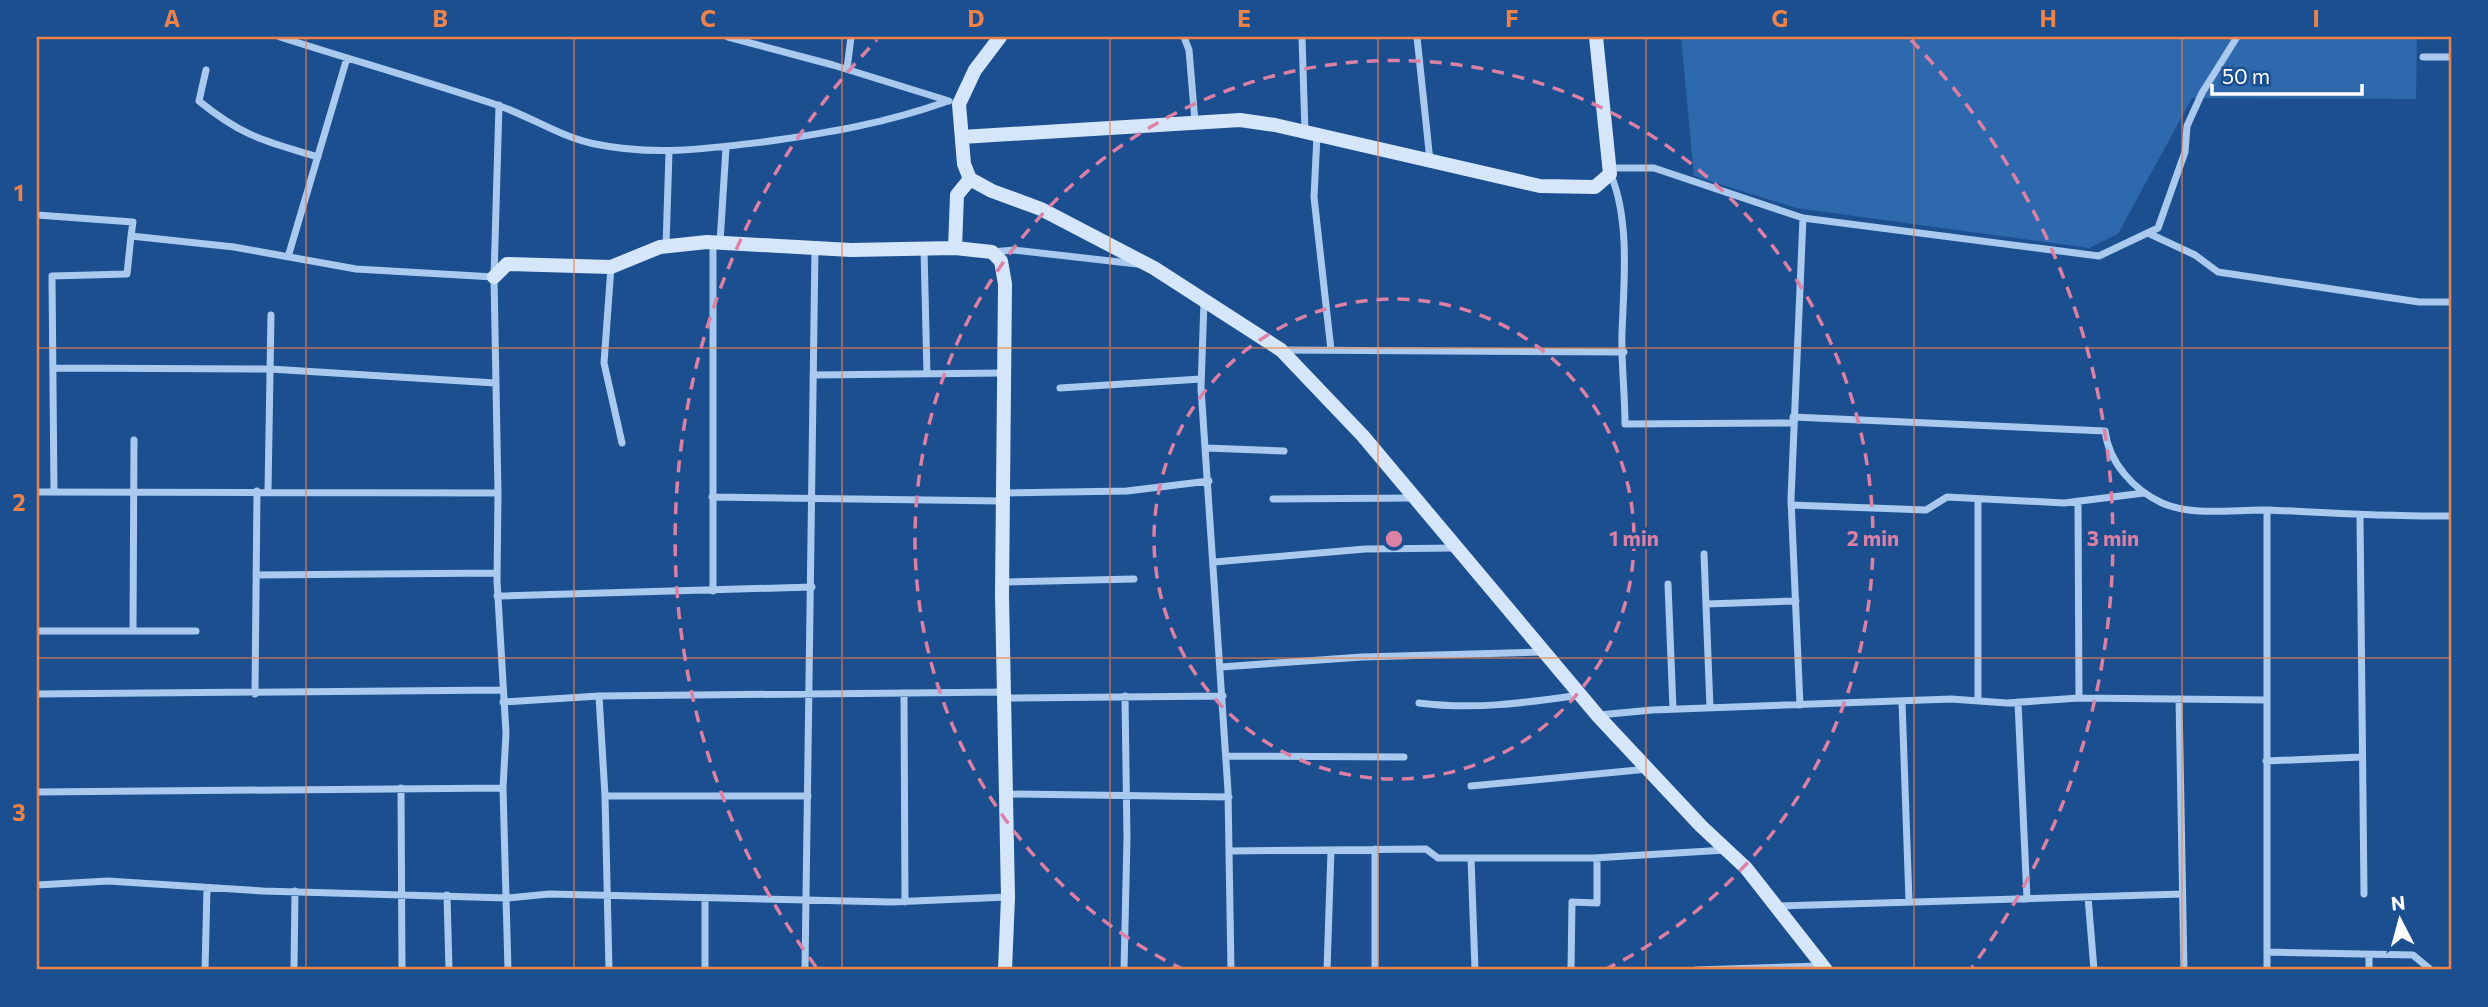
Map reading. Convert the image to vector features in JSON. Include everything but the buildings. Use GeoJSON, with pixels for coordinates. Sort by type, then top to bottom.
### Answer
{"type":"FeatureCollection","features":[{"type":"Feature","properties":{"kind":"street"},"geometry":{"type":"LineString","coordinates":[[280,37],[499,106],[573,138],[597,144],[668,152],[726,148],[844,131],[954,103],[1000,37]]}},
{"type":"Feature","properties":{"kind":"street"},"geometry":{"type":"LineString","coordinates":[[728,37],[750,40],[954,103]]}},
{"type":"Feature","properties":{"kind":"street"},"geometry":{"type":"LineString","coordinates":[[847,69],[851,37]]}},
{"type":"Feature","properties":{"kind":"street"},"geometry":{"type":"LineString","coordinates":[[1184,37],[1189,50],[1195,123]]}},
{"type":"Feature","properties":{"kind":"street"},"geometry":{"type":"LineString","coordinates":[[1302,37],[1314,197],[1331,350]]}},
{"type":"Feature","properties":{"kind":"street"},"geometry":{"type":"LineString","coordinates":[[1417,37],[1430,162]]}},
{"type":"Feature","properties":{"kind":"street"},"geometry":{"type":"LineString","coordinates":[[1595,37],[1610,171],[1616,187],[1621,225],[1625,424],[1793,420],[2105,431],[2107,448],[2119,469],[2144,493],[2164,504],[2185,510],[2451,516]]}},
{"type":"Feature","properties":{"kind":"street"},"geometry":{"type":"LineString","coordinates":[[962,137],[1240,120],[1540,186],[1595,187],[1610,171],[1654,168],[1802,218],[2099,256],[2158,228],[2185,152],[2187,126],[2202,93],[2237,37]]}},
{"type":"Feature","properties":{"kind":"street"},"geometry":{"type":"LineString","coordinates":[[2423,57],[2451,57]]}},
{"type":"Feature","properties":{"kind":"street"},"geometry":{"type":"LineString","coordinates":[[288,257],[347,58]]}},
{"type":"Feature","properties":{"kind":"street"},"geometry":{"type":"LineString","coordinates":[[206,71],[199,101],[228,124],[249,137],[318,157]]}},
{"type":"Feature","properties":{"kind":"street"},"geometry":{"type":"LineString","coordinates":[[954,103],[962,137],[964,164],[970,179],[992,191],[1041,209],[1150,265],[1281,350],[1363,436],[1598,716],[1778,906],[1824,968]]}},
{"type":"Feature","properties":{"kind":"street"},"geometry":{"type":"LineString","coordinates":[[499,106],[494,277],[497,596],[506,733],[503,788],[508,970]]}},
{"type":"Feature","properties":{"kind":"street"},"geometry":{"type":"LineString","coordinates":[[713,591],[716,242],[726,148]]}},
{"type":"Feature","properties":{"kind":"street"},"geometry":{"type":"LineString","coordinates":[[666,247],[668,152]]}},
{"type":"Feature","properties":{"kind":"street"},"geometry":{"type":"LineString","coordinates":[[956,248],[957,195],[970,179]]}},
{"type":"Feature","properties":{"kind":"street"},"geometry":{"type":"LineString","coordinates":[[37,215],[132,222],[127,274],[52,276],[54,492]]}},
{"type":"Feature","properties":{"kind":"street"},"geometry":{"type":"LineString","coordinates":[[1800,705],[1791,505],[1802,218]]}},
{"type":"Feature","properties":{"kind":"street"},"geometry":{"type":"LineString","coordinates":[[2150,234],[2195,255],[2218,272],[2419,302],[2451,302]]}},
{"type":"Feature","properties":{"kind":"street"},"geometry":{"type":"LineString","coordinates":[[131,236],[356,269],[494,277],[507,264],[611,267],[666,247],[716,242],[815,248],[956,248],[992,252],[1014,250],[1150,265]]}},
{"type":"Feature","properties":{"kind":"street"},"geometry":{"type":"LineString","coordinates":[[806,970],[815,248]]}},
{"type":"Feature","properties":{"kind":"street"},"geometry":{"type":"LineString","coordinates":[[924,249],[927,374]]}},
{"type":"Feature","properties":{"kind":"street"},"geometry":{"type":"LineString","coordinates":[[992,252],[1002,261],[1004,270],[1003,582],[1008,897],[1005,970]]}},
{"type":"Feature","properties":{"kind":"street"},"geometry":{"type":"LineString","coordinates":[[611,267],[604,363],[622,443]]}},
{"type":"Feature","properties":{"kind":"street"},"geometry":{"type":"LineString","coordinates":[[1204,300],[1201,379],[1223,696],[1231,970]]}},
{"type":"Feature","properties":{"kind":"street"},"geometry":{"type":"LineString","coordinates":[[268,491],[271,315]]}},
{"type":"Feature","properties":{"kind":"street"},"geometry":{"type":"LineString","coordinates":[[1281,350],[1624,352]]}},
{"type":"Feature","properties":{"kind":"street"},"geometry":{"type":"LineString","coordinates":[[53,368],[270,369],[495,383]]}},
{"type":"Feature","properties":{"kind":"street"},"geometry":{"type":"LineString","coordinates":[[813,375],[1004,373]]}},
{"type":"Feature","properties":{"kind":"street"},"geometry":{"type":"LineString","coordinates":[[1060,388],[1201,379]]}},
{"type":"Feature","properties":{"kind":"street"},"geometry":{"type":"LineString","coordinates":[[133,631],[134,440]]}},
{"type":"Feature","properties":{"kind":"street"},"geometry":{"type":"LineString","coordinates":[[1206,448],[1284,451]]}},
{"type":"Feature","properties":{"kind":"street"},"geometry":{"type":"LineString","coordinates":[[712,497],[1003,497],[1127,491],[1209,481]]}},
{"type":"Feature","properties":{"kind":"street"},"geometry":{"type":"LineString","coordinates":[[255,694],[257,491]]}},
{"type":"Feature","properties":{"kind":"street"},"geometry":{"type":"LineString","coordinates":[[37,492],[498,493]]}},
{"type":"Feature","properties":{"kind":"street"},"geometry":{"type":"LineString","coordinates":[[1791,505],[1926,510],[1947,497],[2078,501],[2144,493]]}},
{"type":"Feature","properties":{"kind":"street"},"geometry":{"type":"LineString","coordinates":[[1273,499],[1415,498]]}},
{"type":"Feature","properties":{"kind":"street"},"geometry":{"type":"LineString","coordinates":[[1978,499],[1978,701]]}},
{"type":"Feature","properties":{"kind":"street"},"geometry":{"type":"LineString","coordinates":[[2078,501],[2079,698]]}},
{"type":"Feature","properties":{"kind":"street"},"geometry":{"type":"LineString","coordinates":[[2267,510],[2267,970]]}},
{"type":"Feature","properties":{"kind":"street"},"geometry":{"type":"LineString","coordinates":[[2360,516],[2364,894]]}},
{"type":"Feature","properties":{"kind":"street"},"geometry":{"type":"LineString","coordinates":[[1214,562],[1365,549],[1458,548]]}},
{"type":"Feature","properties":{"kind":"street"},"geometry":{"type":"LineString","coordinates":[[1704,554],[1710,708]]}},
{"type":"Feature","properties":{"kind":"street"},"geometry":{"type":"LineString","coordinates":[[256,575],[497,573]]}},
{"type":"Feature","properties":{"kind":"street"},"geometry":{"type":"LineString","coordinates":[[1003,582],[1134,579]]}},
{"type":"Feature","properties":{"kind":"street"},"geometry":{"type":"LineString","coordinates":[[1668,584],[1673,709]]}},
{"type":"Feature","properties":{"kind":"street"},"geometry":{"type":"LineString","coordinates":[[497,596],[811,587]]}},
{"type":"Feature","properties":{"kind":"street"},"geometry":{"type":"LineString","coordinates":[[1706,604],[1796,601]]}},
{"type":"Feature","properties":{"kind":"street"},"geometry":{"type":"LineString","coordinates":[[37,631],[196,631]]}},
{"type":"Feature","properties":{"kind":"street"},"geometry":{"type":"LineString","coordinates":[[1221,667],[1362,657],[1545,652]]}},
{"type":"Feature","properties":{"kind":"street"},"geometry":{"type":"LineString","coordinates":[[37,694],[502,690]]}},
{"type":"Feature","properties":{"kind":"street"},"geometry":{"type":"LineString","coordinates":[[503,702],[599,696],[904,693],[1223,696]]}},
{"type":"Feature","properties":{"kind":"street"},"geometry":{"type":"LineString","coordinates":[[904,693],[905,902]]}},
{"type":"Feature","properties":{"kind":"street"},"geometry":{"type":"LineString","coordinates":[[1419,703],[1454,708],[1485,707],[1581,695]]}},
{"type":"Feature","properties":{"kind":"street"},"geometry":{"type":"LineString","coordinates":[[599,696],[605,796],[609,970]]}},
{"type":"Feature","properties":{"kind":"street"},"geometry":{"type":"LineString","coordinates":[[1124,970],[1125,696]]}},
{"type":"Feature","properties":{"kind":"street"},"geometry":{"type":"LineString","coordinates":[[1598,716],[1673,709],[1902,701],[2018,702],[2079,698],[2267,700]]}},
{"type":"Feature","properties":{"kind":"street"},"geometry":{"type":"LineString","coordinates":[[2179,699],[2184,970]]}},
{"type":"Feature","properties":{"kind":"street"},"geometry":{"type":"LineString","coordinates":[[1902,701],[1909,901]]}},
{"type":"Feature","properties":{"kind":"street"},"geometry":{"type":"LineString","coordinates":[[2018,702],[2027,899]]}},
{"type":"Feature","properties":{"kind":"street"},"geometry":{"type":"LineString","coordinates":[[1226,756],[1404,757]]}},
{"type":"Feature","properties":{"kind":"street"},"geometry":{"type":"LineString","coordinates":[[2266,761],[2362,757]]}},
{"type":"Feature","properties":{"kind":"street"},"geometry":{"type":"LineString","coordinates":[[1471,786],[1649,769]]}},
{"type":"Feature","properties":{"kind":"street"},"geometry":{"type":"LineString","coordinates":[[401,788],[402,970]]}},
{"type":"Feature","properties":{"kind":"street"},"geometry":{"type":"LineString","coordinates":[[37,792],[503,788]]}},
{"type":"Feature","properties":{"kind":"street"},"geometry":{"type":"LineString","coordinates":[[1006,794],[1228,797]]}},
{"type":"Feature","properties":{"kind":"street"},"geometry":{"type":"LineString","coordinates":[[605,796],[808,796]]}},
{"type":"Feature","properties":{"kind":"street"},"geometry":{"type":"LineString","coordinates":[[1374,849],[1375,970]]}},
{"type":"Feature","properties":{"kind":"street"},"geometry":{"type":"LineString","coordinates":[[1229,850],[1426,849],[1438,858],[1597,858],[1727,850]]}},
{"type":"Feature","properties":{"kind":"street"},"geometry":{"type":"LineString","coordinates":[[1327,970],[1331,850]]}},
{"type":"Feature","properties":{"kind":"street"},"geometry":{"type":"LineString","coordinates":[[1471,858],[1475,970]]}},
{"type":"Feature","properties":{"kind":"street"},"geometry":{"type":"LineString","coordinates":[[1571,970],[1572,902],[1597,903],[1597,858]]}},
{"type":"Feature","properties":{"kind":"street"},"geometry":{"type":"LineString","coordinates":[[37,885],[108,881],[207,888],[507,898],[549,894],[905,902],[1008,897]]}},
{"type":"Feature","properties":{"kind":"street"},"geometry":{"type":"LineString","coordinates":[[205,970],[207,888]]}},
{"type":"Feature","properties":{"kind":"street"},"geometry":{"type":"LineString","coordinates":[[294,970],[295,891]]}},
{"type":"Feature","properties":{"kind":"street"},"geometry":{"type":"LineString","coordinates":[[1778,906],[2182,894]]}},
{"type":"Feature","properties":{"kind":"street"},"geometry":{"type":"LineString","coordinates":[[447,895],[449,970]]}},
{"type":"Feature","properties":{"kind":"street"},"geometry":{"type":"LineString","coordinates":[[2088,897],[2094,970]]}},
{"type":"Feature","properties":{"kind":"street"},"geometry":{"type":"LineString","coordinates":[[705,898],[705,970]]}},
{"type":"Feature","properties":{"kind":"street"},"geometry":{"type":"LineString","coordinates":[[2267,952],[2413,955],[2431,970]]}},
{"type":"Feature","properties":{"kind":"street"},"geometry":{"type":"LineString","coordinates":[[2369,956],[2369,970]]}},
{"type":"Feature","properties":{"kind":"street"},"geometry":{"type":"LineString","coordinates":[[1696,970],[1824,968]]}},
{"type":"Feature","properties":{"kind":"shaded area"},"geometry":{"type":"Polygon","coordinates":[[[1681,37],[2417,37],[2416,99],[2192,98],[2118,234],[2089,248],[1796,208],[1694,176],[1681,37]]]}}]}
